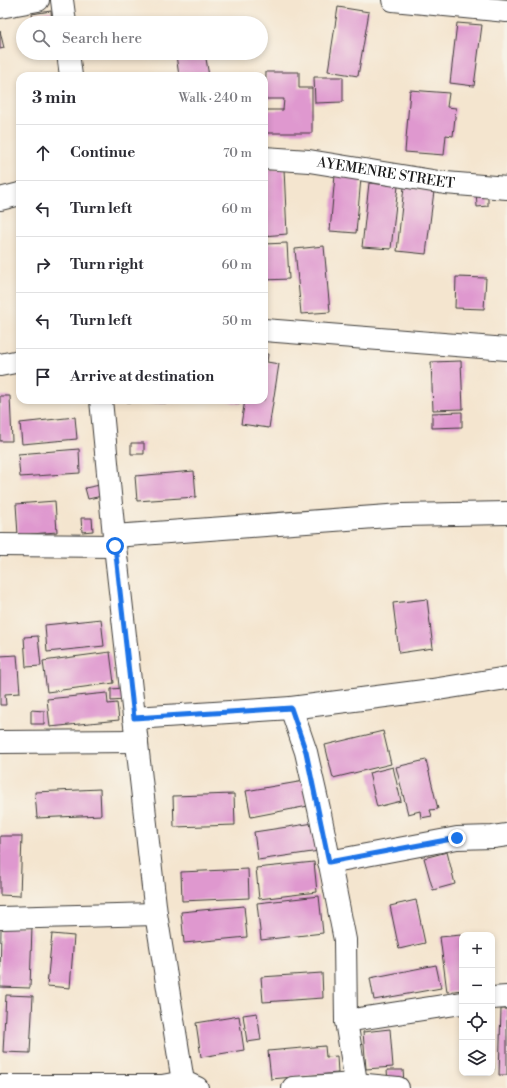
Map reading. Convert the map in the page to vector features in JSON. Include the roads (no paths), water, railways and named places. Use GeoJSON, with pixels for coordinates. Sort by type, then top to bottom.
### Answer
{"type":"FeatureCollection","features":[{"type":"Feature","properties":{"kind":"street"},"geometry":{"type":"LineString","coordinates":[[0,7],[38,0]]}},
{"type":"Feature","properties":{"kind":"street"},"geometry":{"type":"LineString","coordinates":[[62,0],[64,16]]}},
{"type":"Feature","properties":{"kind":"street"},"geometry":{"type":"LineString","coordinates":[[393,0],[507,11]]}},
{"type":"Feature","properties":{"kind":"street"},"geometry":{"type":"LineString","coordinates":[[69,60],[70,72]]}},
{"type":"Feature","properties":{"kind":"street","name":"AYEMENRE STREET"},"geometry":{"type":"LineString","coordinates":[[268,158],[309,161],[445,183],[507,188]]}},
{"type":"Feature","properties":{"kind":"street"},"geometry":{"type":"LineString","coordinates":[[0,199],[16,195]]}},
{"type":"Feature","properties":{"kind":"street"},"geometry":{"type":"LineString","coordinates":[[268,330],[507,349]]}},
{"type":"Feature","properties":{"kind":"street"},"geometry":{"type":"LineString","coordinates":[[0,365],[16,362]]}},
{"type":"Feature","properties":{"kind":"street"},"geometry":{"type":"LineString","coordinates":[[0,1086],[189,1086],[156,914],[114,541],[101,404]]}},
{"type":"Feature","properties":{"kind":"street"},"geometry":{"type":"LineString","coordinates":[[0,545],[114,541],[402,515],[507,513]]}},
{"type":"Feature","properties":{"kind":"street"},"geometry":{"type":"LineString","coordinates":[[134,718],[291,708],[432,690],[507,678]]}},
{"type":"Feature","properties":{"kind":"street"},"geometry":{"type":"LineString","coordinates":[[291,708],[306,752],[345,940],[346,1021],[356,1086]]}},
{"type":"Feature","properties":{"kind":"street"},"geometry":{"type":"LineString","coordinates":[[0,742],[137,741]]}},
{"type":"Feature","properties":{"kind":"street"},"geometry":{"type":"LineString","coordinates":[[329,862],[457,838],[507,835]]}},
{"type":"Feature","properties":{"kind":"street"},"geometry":{"type":"LineString","coordinates":[[0,918],[156,914]]}},
{"type":"Feature","properties":{"kind":"street"},"geometry":{"type":"LineString","coordinates":[[495,998],[507,997]]}},
{"type":"Feature","properties":{"kind":"street"},"geometry":{"type":"LineString","coordinates":[[346,1021],[459,1003]]}},
{"type":"Feature","properties":{"kind":"street"},"geometry":{"type":"LineString","coordinates":[[293,1088],[356,1086],[398,1088]]}}]}
